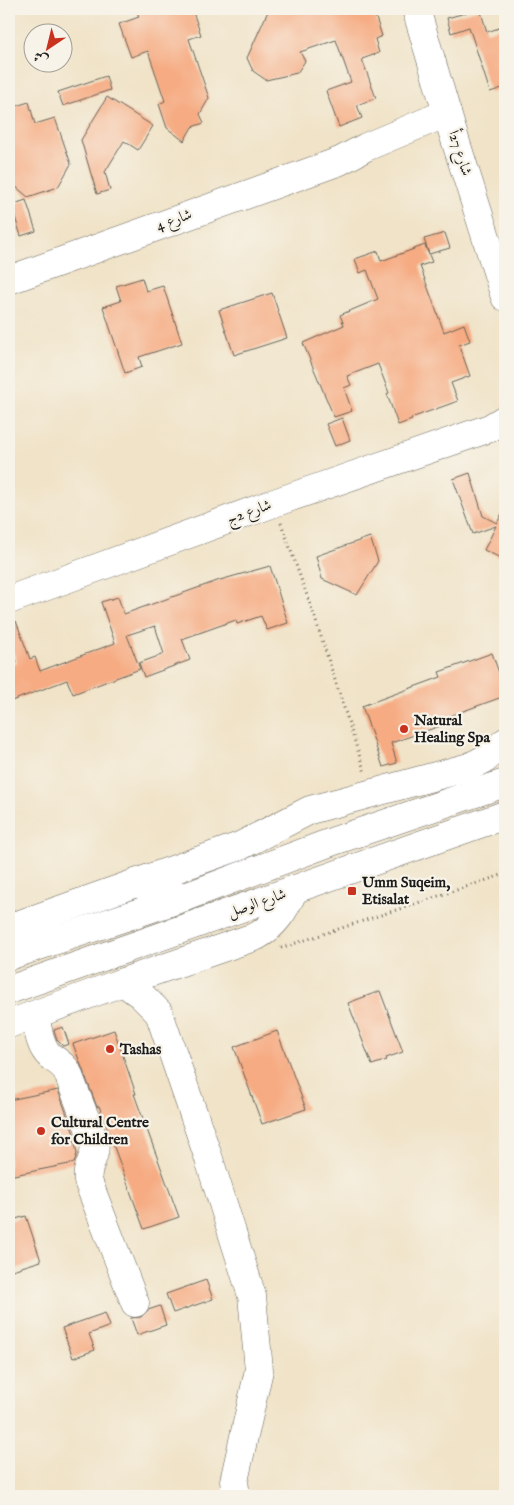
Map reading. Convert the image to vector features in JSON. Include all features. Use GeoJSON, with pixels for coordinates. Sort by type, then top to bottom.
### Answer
{"type":"FeatureCollection","features":[{"type":"Feature","properties":{"kind":"street","name":"شارع 27أ"},"geometry":{"type":"LineString","coordinates":[[416,9],[505,297]]}},
{"type":"Feature","properties":{"kind":"street","name":"شارع 4"},"geometry":{"type":"LineString","coordinates":[[9,280],[340,161],[370,156],[450,122]]}},
{"type":"Feature","properties":{"kind":"street","name":"شارع 2ج"},"geometry":{"type":"LineString","coordinates":[[9,600],[498,423]]}},
{"type":"Feature","properties":{"kind":"street"},"geometry":{"type":"LineString","coordinates":[[9,928],[240,846],[310,810],[469,767],[485,759],[505,742]]}},
{"type":"Feature","properties":{"kind":"street","name":"شارع الوصل"},"geometry":{"type":"LineString","coordinates":[[9,956],[185,897],[334,841],[505,783]]}},
{"type":"Feature","properties":{"kind":"street","name":"شارع الوصل"},"geometry":{"type":"LineString","coordinates":[[9,990],[505,815]]}},
{"type":"Feature","properties":{"kind":"street"},"geometry":{"type":"LineString","coordinates":[[136,882],[185,897]]}},
{"type":"Feature","properties":{"kind":"street"},"geometry":{"type":"LineString","coordinates":[[9,1024],[257,936],[277,920],[287,906],[294,890]]}},
{"type":"Feature","properties":{"kind":"street"},"geometry":{"type":"LineString","coordinates":[[159,1013],[163,989],[174,965]]}},
{"type":"Feature","properties":{"kind":"street"},"geometry":{"type":"LineString","coordinates":[[123,982],[141,995],[159,1013],[208,1156],[252,1296],[259,1370],[234,1481],[234,1495]]}},
{"type":"Feature","properties":{"kind":"street"},"geometry":{"type":"LineString","coordinates":[[35,1015],[44,1047],[48,1055],[62,1063],[67,1071],[94,1141],[95,1152],[89,1166],[88,1181],[135,1303]]}},
{"type":"Feature","properties":{"kind":"path"},"geometry":{"type":"LineString","coordinates":[[274,503],[314,615],[372,793]]}},
{"type":"Feature","properties":{"kind":"building"},"geometry":{"type":"Polygon","coordinates":[[[136,9],[192,9],[201,35],[189,39],[209,98],[200,114],[204,123],[192,127],[184,141],[167,128],[159,104],[165,101],[148,51],[131,57],[119,24],[139,17],[136,9]]]}},
{"type":"Feature","properties":{"kind":"building"},"geometry":{"type":"Polygon","coordinates":[[[269,9],[373,9],[382,36],[375,39],[379,53],[362,59],[376,98],[357,105],[362,118],[339,127],[326,91],[351,82],[336,40],[300,52],[305,61],[297,73],[266,80],[253,71],[247,58],[269,9]]]}},
{"type":"Feature","properties":{"kind":"building"},"geometry":{"type":"Polygon","coordinates":[[[480,9],[487,32],[505,26],[505,87],[490,92],[469,27],[451,33],[447,18],[480,9]]]}},
{"type":"Feature","properties":{"kind":"building"},"geometry":{"type":"Polygon","coordinates":[[[106,76],[110,90],[63,106],[58,92],[106,76]]]}},
{"type":"Feature","properties":{"kind":"building"},"geometry":{"type":"Polygon","coordinates":[[[107,97],[153,126],[138,150],[124,141],[105,172],[110,190],[97,194],[81,140],[107,97]]]}},
{"type":"Feature","properties":{"kind":"building"},"geometry":{"type":"Polygon","coordinates":[[[29,102],[35,124],[55,118],[71,164],[58,187],[28,197],[9,181],[9,108],[29,102]]]}},
{"type":"Feature","properties":{"kind":"building"},"geometry":{"type":"Polygon","coordinates":[[[26,200],[36,231],[21,236],[11,205],[26,200]]]}},
{"type":"Feature","properties":{"kind":"building"},"geometry":{"type":"Polygon","coordinates":[[[445,233],[450,248],[429,254],[424,239],[445,233]]]}},
{"type":"Feature","properties":{"kind":"building"},"geometry":{"type":"Polygon","coordinates":[[[425,245],[432,262],[420,266],[444,332],[464,324],[470,341],[459,345],[470,376],[451,383],[458,401],[411,418],[412,420],[398,425],[378,364],[347,376],[351,385],[344,388],[352,411],[334,417],[303,343],[344,325],[340,315],[378,299],[367,270],[360,273],[355,259],[378,251],[381,261],[425,245]]]}},
{"type":"Feature","properties":{"kind":"building"},"geometry":{"type":"Polygon","coordinates":[[[142,278],[146,291],[163,286],[182,343],[139,357],[142,367],[125,373],[103,307],[121,301],[116,286],[142,278]]]}},
{"type":"Feature","properties":{"kind":"building"},"geometry":{"type":"Polygon","coordinates":[[[272,293],[287,338],[234,355],[219,310],[272,293]]]}},
{"type":"Feature","properties":{"kind":"building"},"geometry":{"type":"Polygon","coordinates":[[[342,418],[350,440],[335,446],[326,424],[342,418]]]}},
{"type":"Feature","properties":{"kind":"building"},"geometry":{"type":"Polygon","coordinates":[[[470,473],[483,516],[497,523],[505,508],[505,560],[484,550],[496,526],[473,534],[453,479],[470,473]]]}},
{"type":"Feature","properties":{"kind":"building"},"geometry":{"type":"Polygon","coordinates":[[[370,537],[378,561],[357,595],[322,579],[316,556],[370,537]]]}},
{"type":"Feature","properties":{"kind":"building"},"geometry":{"type":"Polygon","coordinates":[[[270,566],[288,623],[267,630],[261,616],[237,624],[236,620],[182,639],[190,660],[144,677],[139,663],[164,654],[155,626],[127,635],[140,669],[73,694],[67,680],[9,702],[9,666],[17,663],[9,639],[9,624],[16,621],[30,659],[35,657],[40,671],[115,643],[101,602],[118,597],[124,614],[220,580],[270,566]]]}},
{"type":"Feature","properties":{"kind":"building"},"geometry":{"type":"Polygon","coordinates":[[[492,653],[505,690],[505,696],[444,718],[446,724],[391,743],[397,763],[383,767],[362,706],[441,677],[439,672],[492,653]]]}},
{"type":"Feature","properties":{"kind":"building"},"geometry":{"type":"Polygon","coordinates":[[[380,991],[403,1052],[372,1065],[348,1003],[380,991]]]}},
{"type":"Feature","properties":{"kind":"building"},"geometry":{"type":"Polygon","coordinates":[[[63,1027],[69,1044],[63,1046],[57,1040],[54,1030],[63,1027]]]}},
{"type":"Feature","properties":{"kind":"building"},"geometry":{"type":"Polygon","coordinates":[[[114,1030],[136,1094],[134,1094],[179,1217],[144,1229],[99,1106],[97,1107],[73,1044],[114,1030]]]}},
{"type":"Feature","properties":{"kind":"building"},"geometry":{"type":"Polygon","coordinates":[[[277,1031],[306,1109],[262,1124],[234,1047],[277,1031]]]}},
{"type":"Feature","properties":{"kind":"building","name":"Cultural Centre for Children"},"geometry":{"type":"Polygon","coordinates":[[[58,1090],[73,1131],[77,1154],[74,1163],[9,1176],[9,1100],[58,1090]]]}},
{"type":"Feature","properties":{"kind":"building"},"geometry":{"type":"Polygon","coordinates":[[[26,1216],[41,1261],[9,1271],[9,1221],[26,1216]]]}},
{"type":"Feature","properties":{"kind":"building"},"geometry":{"type":"Polygon","coordinates":[[[206,1280],[213,1299],[173,1313],[166,1294],[206,1280]]]}},
{"type":"Feature","properties":{"kind":"building"},"geometry":{"type":"Polygon","coordinates":[[[160,1306],[166,1325],[137,1335],[131,1318],[141,1317],[148,1310],[160,1306]]]}},
{"type":"Feature","properties":{"kind":"building"},"geometry":{"type":"Polygon","coordinates":[[[105,1313],[110,1326],[89,1334],[95,1350],[73,1358],[62,1328],[105,1313]]]}},
{"type":"Feature","properties":{"kind":"place","name":"Natural Healing Spa"},"geometry":{"type":"Point","coordinates":[404,729]}},
{"type":"Feature","properties":{"kind":"place","name":"Umm Suqeim, Etisalat"},"geometry":{"type":"Point","coordinates":[352,891]}},
{"type":"Feature","properties":{"kind":"place","name":"Tashas"},"geometry":{"type":"Point","coordinates":[110,1049]}},
{"type":"Feature","properties":{"kind":"place","name":"Cultural Centre for Children"},"geometry":{"type":"Point","coordinates":[41,1131]}}]}
